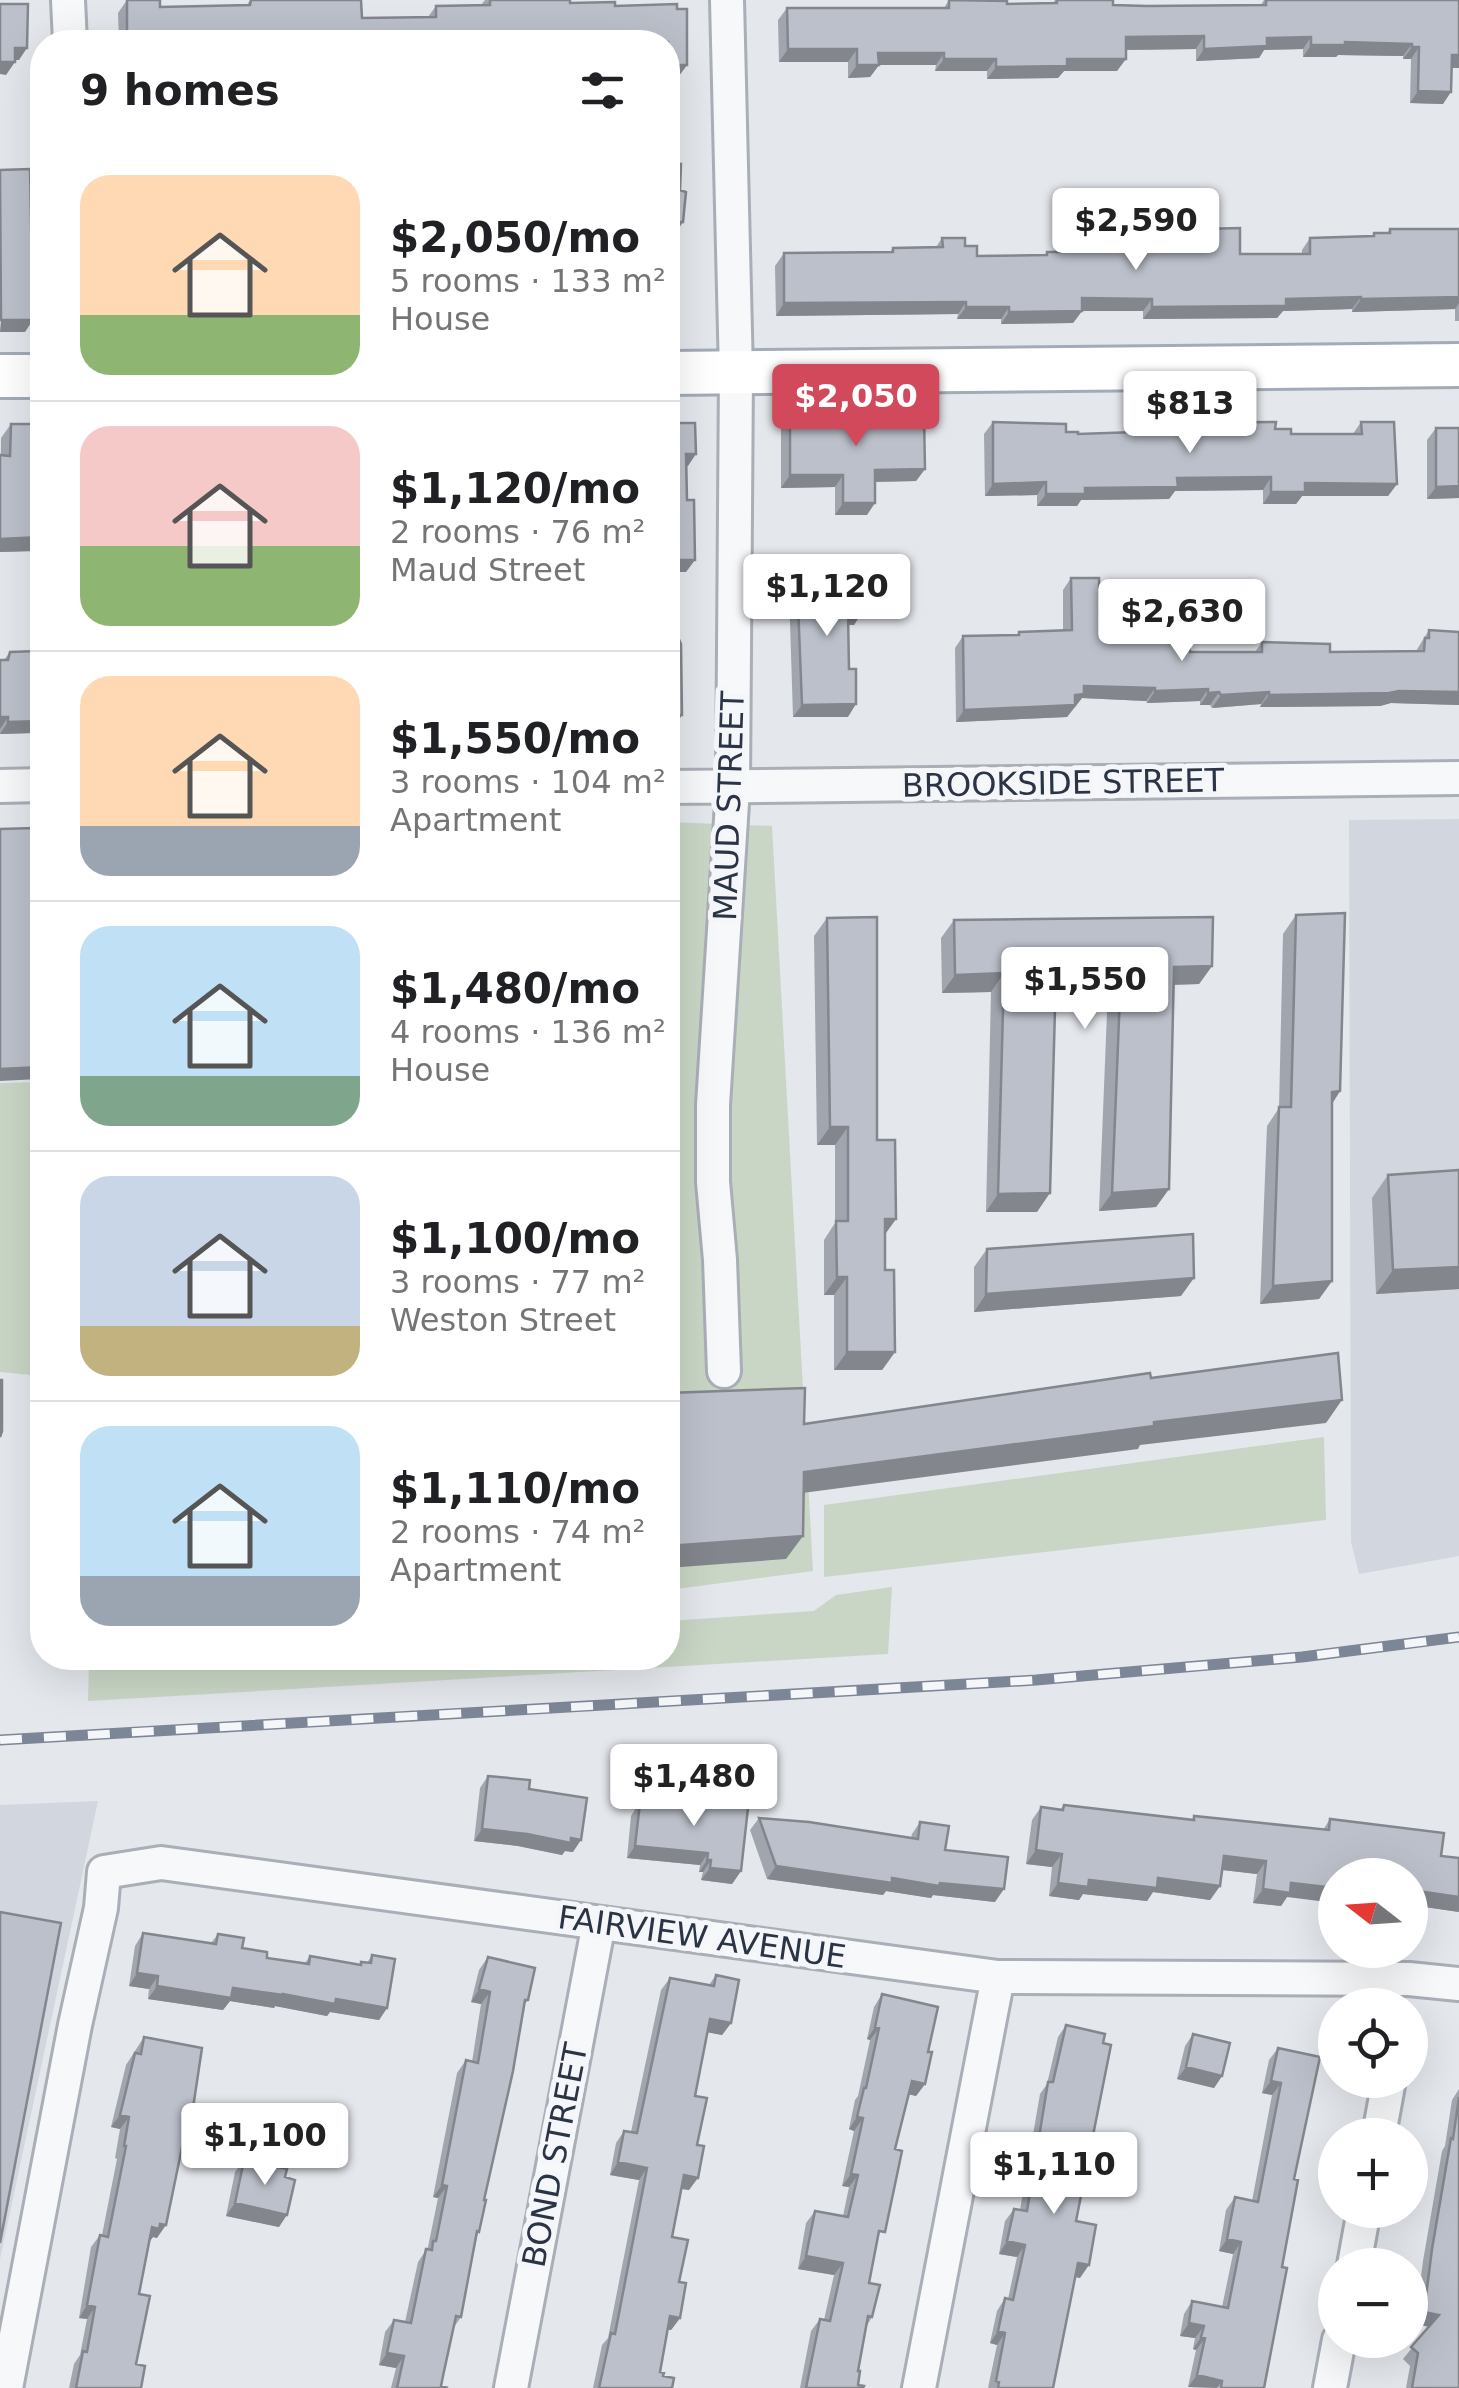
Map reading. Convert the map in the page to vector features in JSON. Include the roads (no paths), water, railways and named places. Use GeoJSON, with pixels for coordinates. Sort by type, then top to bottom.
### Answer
{"type":"FeatureCollection","features":[{"type":"Feature","properties":{"kind":"main road"},"geometry":{"type":"LineString","coordinates":[[680,373],[1459,364]]}},
{"type":"Feature","properties":{"kind":"main road"},"geometry":{"type":"LineString","coordinates":[[0,376],[30,376]]}},
{"type":"Feature","properties":{"kind":"street"},"geometry":{"type":"LineString","coordinates":[[68,0],[69,30]]}},
{"type":"Feature","properties":{"kind":"street","name":"MAUD STREET"},"geometry":{"type":"LineString","coordinates":[[724,1371],[712,1105],[732,787],[736,373],[727,0]]}},
{"type":"Feature","properties":{"kind":"street","name":"BROOKSIDE STREET"},"geometry":{"type":"LineString","coordinates":[[680,786],[1459,778]]}},
{"type":"Feature","properties":{"kind":"street"},"geometry":{"type":"LineString","coordinates":[[0,786],[30,785]]}},
{"type":"Feature","properties":{"kind":"street","name":"FAIRVIEW AVENUE"},"geometry":{"type":"LineString","coordinates":[[6,2388],[101,1908],[104,1872],[162,1863],[998,1977],[1318,1989]]}},
{"type":"Feature","properties":{"kind":"street","name":"BOND STREET"},"geometry":{"type":"LineString","coordinates":[[511,2388],[599,1923]]}},
{"type":"Feature","properties":{"kind":"street"},"geometry":{"type":"LineString","coordinates":[[919,2388],[998,1977]]}},
{"type":"Feature","properties":{"kind":"street","name":"FAIRVIEW AVENUE"},"geometry":{"type":"LineString","coordinates":[[1428,1989],[1459,1984]]}},
{"type":"Feature","properties":{"kind":"street"},"geometry":{"type":"LineString","coordinates":[[1330,2388],[1336,2358]]}},
{"type":"Feature","properties":{"kind":"railway"},"geometry":{"type":"LineString","coordinates":[[0,1740],[1036,1680],[1302,1657],[1459,1637]]}}]}
